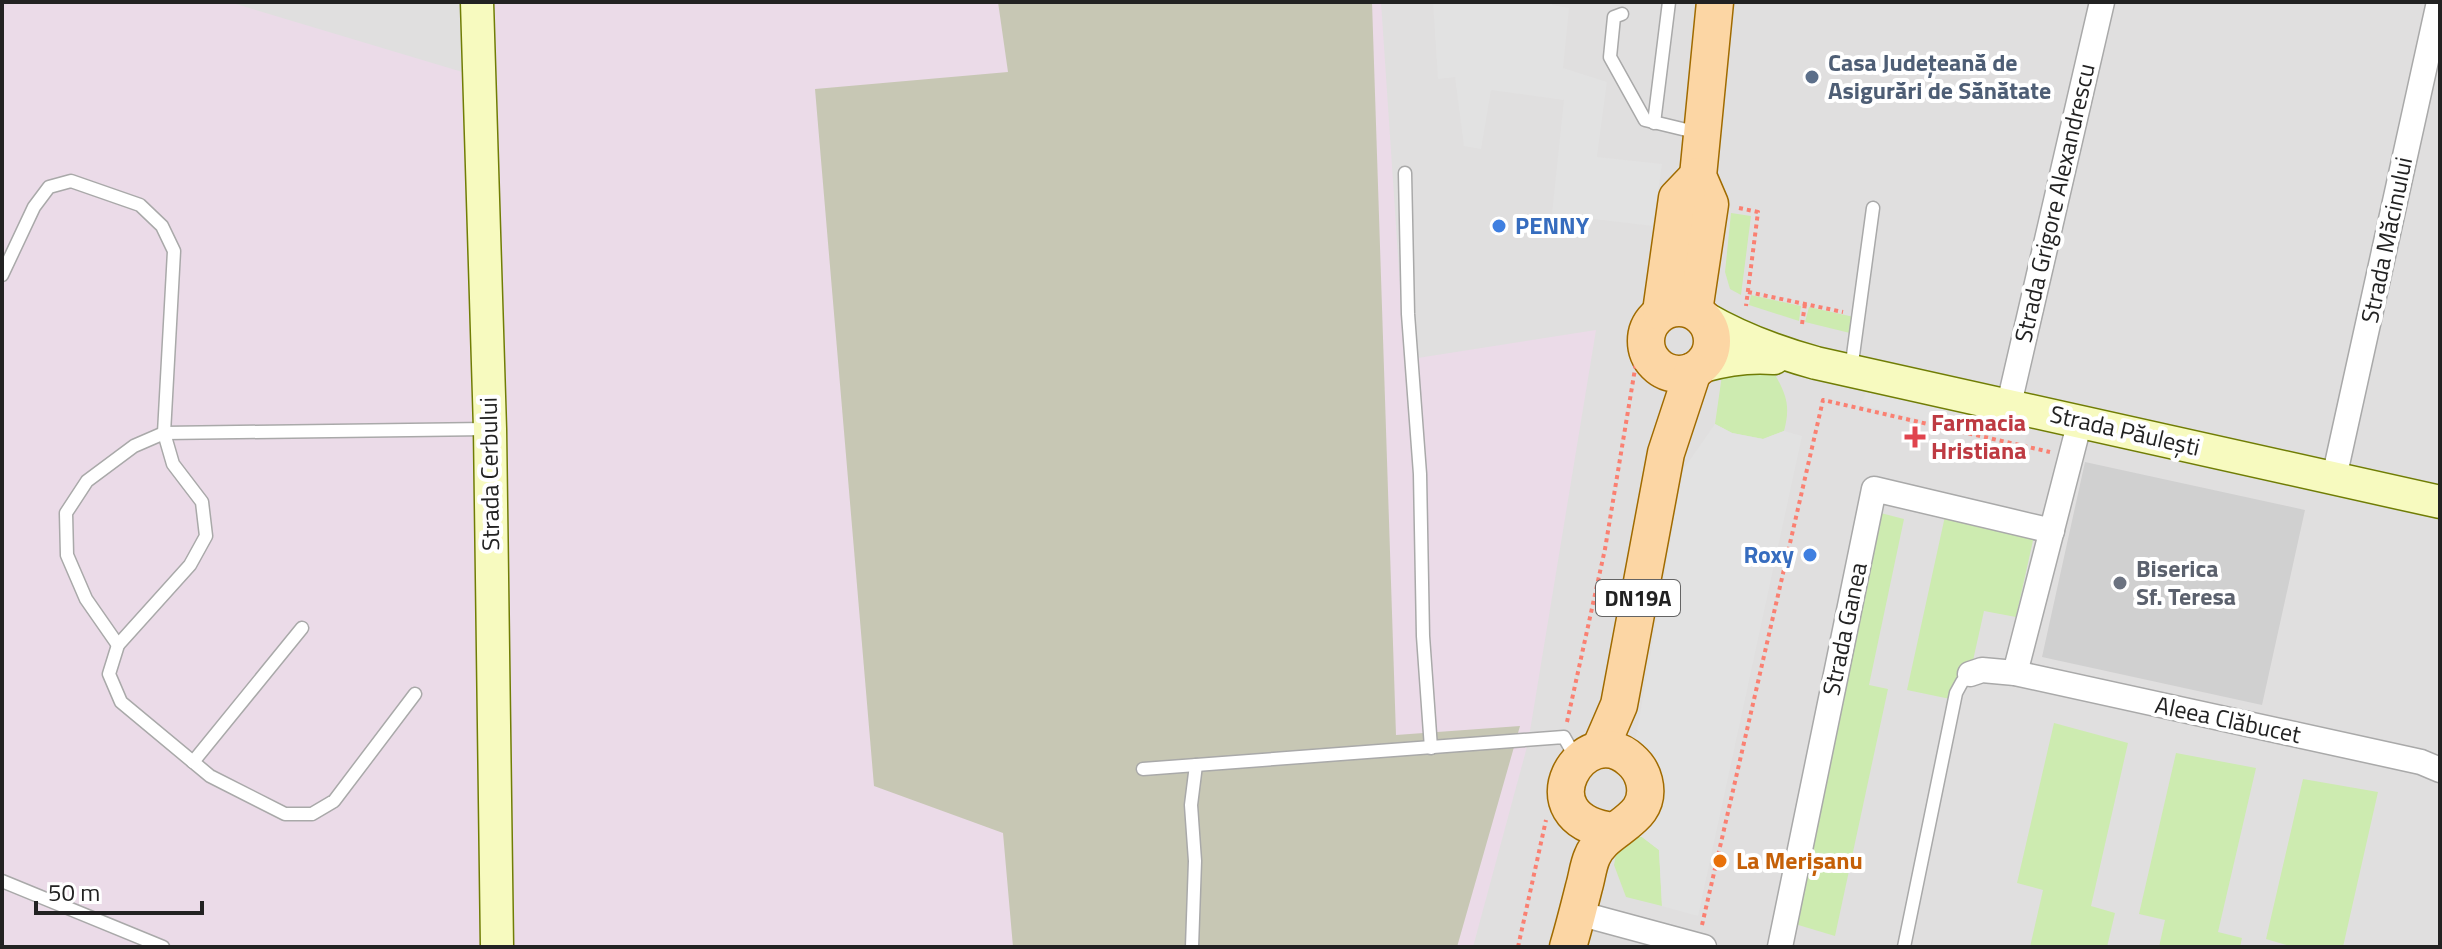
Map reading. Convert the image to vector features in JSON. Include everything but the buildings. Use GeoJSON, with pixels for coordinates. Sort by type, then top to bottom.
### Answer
{"type":"FeatureCollection","features":[{"type":"Feature","properties":{"kind":"main road","name":"DN19A"},"geometry":{"type":"LineString","coordinates":[[1671,327],[1710,204],[1698,176],[1715,2]]}},
{"type":"Feature","properties":{"kind":"main road","name":"DN19A"},"geometry":{"type":"LineString","coordinates":[[1658,491],[1657,411],[1671,327],[1677,198],[1698,176]]}},
{"type":"Feature","properties":{"kind":"main road"},"geometry":{"type":"LineString","coordinates":[[1671,327],[1711,329],[1710,355],[1698,368],[1682,375],[1671,373],[1671,327]]}},
{"type":"Feature","properties":{"kind":"main road","name":"DN19A"},"geometry":{"type":"LineString","coordinates":[[1596,836],[1570,808],[1566,781],[1572,769],[1593,751],[1619,705],[1658,491],[1675,423],[1698,368]]}},
{"type":"Feature","properties":{"kind":"main road"},"geometry":{"type":"LineString","coordinates":[[1568,947],[1596,836],[1629,823],[1639,813],[1644,801],[1643,776],[1636,765],[1593,751]]}},
{"type":"Feature","properties":{"kind":"street","name":"Strada Cerbului"},"geometry":{"type":"LineString","coordinates":[[477,2],[490,429],[497,947]]}},
{"type":"Feature","properties":{"kind":"street","name":"Strada Grigore Alexandrescu"},"geometry":{"type":"LineString","coordinates":[[2009,404],[2102,2]]}},
{"type":"Feature","properties":{"kind":"street","name":"Strada Măcinului"},"geometry":{"type":"LineString","coordinates":[[2334,478],[2439,2]]}},
{"type":"Feature","properties":{"kind":"street","name":"Strada Păulești"},"geometry":{"type":"LineString","coordinates":[[1671,327],[1730,333],[1810,361],[2440,502]]}},
{"type":"Feature","properties":{"kind":"street","name":"Strada Păulești"},"geometry":{"type":"LineString","coordinates":[[1698,368],[1725,359],[1757,357],[1810,361]]}},
{"type":"Feature","properties":{"kind":"street"},"geometry":{"type":"LineString","coordinates":[[2015,673],[2080,421]]}},
{"type":"Feature","properties":{"kind":"street","name":"Strada Ganea"},"geometry":{"type":"LineString","coordinates":[[1780,947],[1874,489],[2052,531]]}},
{"type":"Feature","properties":{"kind":"street","name":"Aleea Clăbucet"},"geometry":{"type":"LineString","coordinates":[[1970,674],[1982,670],[2015,673],[2421,762],[2440,770]]}},
{"type":"Feature","properties":{"kind":"street"},"geometry":{"type":"LineString","coordinates":[[1578,913],[1701,946]]}},
{"type":"Feature","properties":{"kind":"lane"},"geometry":{"type":"LineString","coordinates":[[1649,46],[1657,43],[1656,22],[1662,2]]}},
{"type":"Feature","properties":{"kind":"lane"},"geometry":{"type":"LineString","coordinates":[[1654,123],[1669,2]]}},
{"type":"Feature","properties":{"kind":"lane"},"geometry":{"type":"LineString","coordinates":[[1617,14],[1616,37],[1610,57],[1645,120],[1702,134]]}},
{"type":"Feature","properties":{"kind":"lane"},"geometry":{"type":"LineString","coordinates":[[1610,57],[1625,53]]}},
{"type":"Feature","properties":{"kind":"lane"},"geometry":{"type":"LineString","coordinates":[[1405,173],[1408,314],[1420,474],[1423,636],[1431,748]]}},
{"type":"Feature","properties":{"kind":"lane"},"geometry":{"type":"LineString","coordinates":[[2,275],[34,207],[49,187],[71,181],[140,205],[162,226],[174,251],[164,433],[173,464],[202,502],[206,536],[190,565],[118,645],[109,674],[121,702],[210,776],[285,814],[312,814],[334,801],[415,694]]}},
{"type":"Feature","properties":{"kind":"lane"},"geometry":{"type":"LineString","coordinates":[[1851,370],[1873,208]]}},
{"type":"Feature","properties":{"kind":"lane"},"geometry":{"type":"LineString","coordinates":[[118,645],[86,599],[67,555],[66,513],[87,481],[134,446],[164,433],[490,429]]}},
{"type":"Feature","properties":{"kind":"lane"},"geometry":{"type":"LineString","coordinates":[[193,762],[302,628]]}},
{"type":"Feature","properties":{"kind":"lane"},"geometry":{"type":"LineString","coordinates":[[1904,947],[1955,700],[1962,682],[1970,674]]}},
{"type":"Feature","properties":{"kind":"lane"},"geometry":{"type":"LineString","coordinates":[[1143,769],[1431,748],[1593,751]]}},
{"type":"Feature","properties":{"kind":"lane"},"geometry":{"type":"LineString","coordinates":[[1192,947],[1195,861],[1191,805],[1196,765]]}},
{"type":"Feature","properties":{"kind":"lane"},"geometry":{"type":"LineString","coordinates":[[2,881],[163,947]]}},
{"type":"Feature","properties":{"kind":"path"},"geometry":{"type":"LineString","coordinates":[[1736,208],[1758,212],[1746,306]]}},
{"type":"Feature","properties":{"kind":"path"},"geometry":{"type":"LineString","coordinates":[[1748,292],[1858,315]]}},
{"type":"Feature","properties":{"kind":"path"},"geometry":{"type":"LineString","coordinates":[[1802,324],[1805,304]]}},
{"type":"Feature","properties":{"kind":"path"},"geometry":{"type":"LineString","coordinates":[[1593,751],[1605,549],[1671,327]]}},
{"type":"Feature","properties":{"kind":"path"},"geometry":{"type":"LineString","coordinates":[[1701,946],[1823,400],[2060,454]]}},
{"type":"Feature","properties":{"kind":"path"},"geometry":{"type":"LineString","coordinates":[[1518,947],[1547,813]]}},
{"type":"Feature","properties":{"kind":"shaded area"},"geometry":{"type":"Polygon","coordinates":[[[2,2],[2440,2],[2440,947],[2,947],[2,2]]]}},
{"type":"Feature","properties":{"kind":"shaded area"},"geometry":{"type":"Polygon","coordinates":[[[2,2],[229,2],[489,80],[492,2],[1381,2],[1405,360],[1596,330],[1528,743],[1473,947],[2,947],[2,2]]]}},
{"type":"Feature","properties":{"kind":"shaded area"},"geometry":{"type":"Polygon","coordinates":[[[998,2],[1372,2],[1396,735],[1520,726],[1457,947],[1013,947],[1003,833],[874,786],[815,89],[1008,72],[998,2]]]}},
{"type":"Feature","properties":{"kind":"shaded area"},"geometry":{"type":"Polygon","coordinates":[[[1433,2],[1552,2],[1552,5],[1569,8],[1563,68],[1607,82],[1597,157],[1662,164],[1653,226],[1552,214],[1564,100],[1491,90],[1481,149],[1464,146],[1455,77],[1438,79],[1433,2]]]}},
{"type":"Feature","properties":{"kind":"shaded area"},"geometry":{"type":"Polygon","coordinates":[[[1869,387],[2031,420],[2024,444],[1860,405],[1869,387]]]}},
{"type":"Feature","properties":{"kind":"shaded area"},"geometry":{"type":"Polygon","coordinates":[[[1715,424],[1732,433],[1763,439],[1784,431],[1802,436],[1698,916],[1662,906],[1659,850],[1642,837],[1619,837],[1644,828],[1634,748],[1683,470],[1715,424]]]}},
{"type":"Feature","properties":{"kind":"shaded area"},"geometry":{"type":"Polygon","coordinates":[[[2085,462],[2305,510],[2262,705],[2042,657],[2085,462]]]}},
{"type":"Feature","properties":{"kind":"green space"},"geometry":{"type":"Polygon","coordinates":[[[1731,213],[1751,216],[1741,295],[1730,289],[1725,272],[1731,213]]]}},
{"type":"Feature","properties":{"kind":"green space"},"geometry":{"type":"Polygon","coordinates":[[[1751,295],[1801,306],[1799,321],[1749,305],[1751,295]]]}},
{"type":"Feature","properties":{"kind":"green space"},"geometry":{"type":"Polygon","coordinates":[[[1809,307],[1854,317],[1850,333],[1805,322],[1809,307]]]}},
{"type":"Feature","properties":{"kind":"green space"},"geometry":{"type":"Polygon","coordinates":[[[1773,371],[1786,400],[1784,431],[1763,439],[1732,433],[1715,424],[1722,375],[1773,371]]]}},
{"type":"Feature","properties":{"kind":"green space"},"geometry":{"type":"Polygon","coordinates":[[[1947,507],[2036,527],[2016,617],[1984,611],[1970,674],[1955,700],[1907,690],[1947,507]]]}},
{"type":"Feature","properties":{"kind":"green space"},"geometry":{"type":"Polygon","coordinates":[[[1869,510],[1904,519],[1869,685],[1888,689],[1835,936],[1785,921],[1869,510]]]}},
{"type":"Feature","properties":{"kind":"green space"},"geometry":{"type":"Polygon","coordinates":[[[2054,723],[2128,743],[2091,906],[2115,913],[2107,947],[2030,947],[2043,890],[2017,883],[2054,723]]]}},
{"type":"Feature","properties":{"kind":"green space"},"geometry":{"type":"Polygon","coordinates":[[[2176,753],[2256,768],[2218,932],[2242,938],[2240,947],[2159,947],[2165,920],[2139,914],[2176,753]]]}},
{"type":"Feature","properties":{"kind":"green space"},"geometry":{"type":"Polygon","coordinates":[[[2303,779],[2378,792],[2343,947],[2293,947],[2266,939],[2303,779]]]}},
{"type":"Feature","properties":{"kind":"green space"},"geometry":{"type":"Polygon","coordinates":[[[1619,837],[1642,837],[1659,850],[1662,906],[1626,897],[1614,865],[1619,837]]]}},
{"type":"Feature","properties":{"kind":"place","name":"Casa Județeană de Asigurări de Sănătate"},"geometry":{"type":"Point","coordinates":[1812,77]}},
{"type":"Feature","properties":{"kind":"place","name":"PENNY"},"geometry":{"type":"Point","coordinates":[1499,226]}},
{"type":"Feature","properties":{"kind":"place","name":"Farmacia Hristiana"},"geometry":{"type":"Point","coordinates":[1915,437]}},
{"type":"Feature","properties":{"kind":"place","name":"Roxy"},"geometry":{"type":"Point","coordinates":[1810,555]}},
{"type":"Feature","properties":{"kind":"place","name":"Biserica Sf. Teresa"},"geometry":{"type":"Point","coordinates":[2120,583]}},
{"type":"Feature","properties":{"kind":"place","name":"La Merișanu"},"geometry":{"type":"Point","coordinates":[1720,861]}}]}
